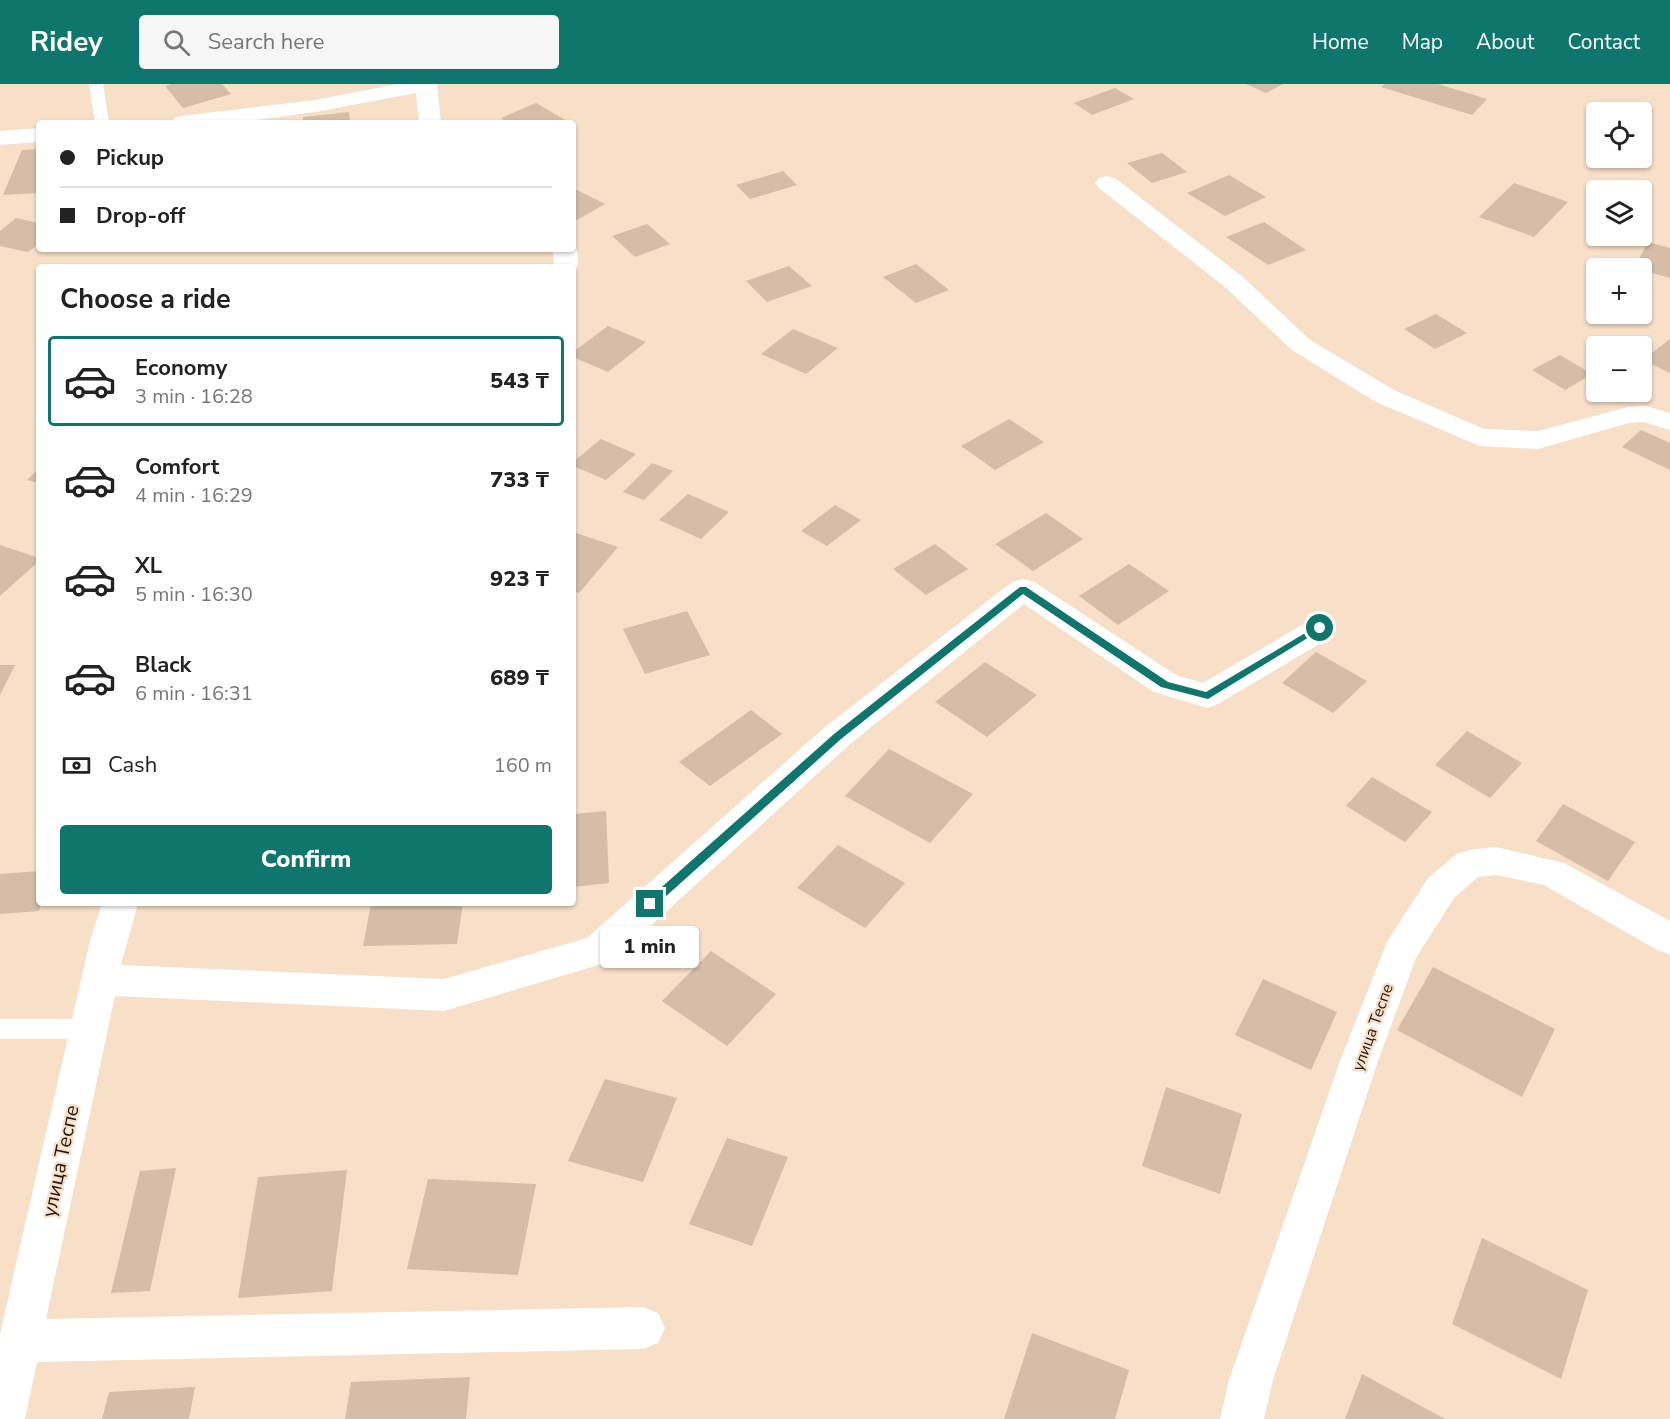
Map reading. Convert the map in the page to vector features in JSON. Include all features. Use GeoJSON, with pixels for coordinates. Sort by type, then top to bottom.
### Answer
{"type":"FeatureCollection","features":[{"type":"Feature","properties":{"kind":"street"},"geometry":{"type":"LineString","coordinates":[[205,120],[315,106],[426,85],[430,120]]}},
{"type":"Feature","properties":{"kind":"street"},"geometry":{"type":"LineString","coordinates":[[0,138],[36,135]]}},
{"type":"Feature","properties":{"kind":"street"},"geometry":{"type":"LineString","coordinates":[[1107,183],[1234,282],[1301,345],[1385,396],[1479,437],[1538,440],[1628,415],[1646,414],[1670,422]]}},
{"type":"Feature","properties":{"kind":"street"},"geometry":{"type":"LineString","coordinates":[[100,980],[444,994],[599,950],[837,736],[1023,589],[1165,684],[1208,696],[1320,628]]}},
{"type":"Feature","properties":{"kind":"street","name":"улица Теспе"},"geometry":{"type":"LineString","coordinates":[[1242,1419],[1255,1369],[1359,1061],[1400,953],[1441,888],[1469,864],[1496,861],[1552,873],[1670,939]]}},
{"type":"Feature","properties":{"kind":"street","name":"улица Теспе"},"geometry":{"type":"LineString","coordinates":[[3,1419],[108,941],[119,906]]}},
{"type":"Feature","properties":{"kind":"street"},"geometry":{"type":"LineString","coordinates":[[20,1341],[643,1328]]}},
{"type":"Feature","properties":{"kind":"lane"},"geometry":{"type":"LineString","coordinates":[[96,84],[102,120]]}},
{"type":"Feature","properties":{"kind":"lane"},"geometry":{"type":"LineString","coordinates":[[0,1029],[89,1029]]}},
{"type":"Feature","properties":{"kind":"building"},"geometry":{"type":"Polygon","coordinates":[[[222,84],[231,94],[183,108],[165,86],[222,84]]]}},
{"type":"Feature","properties":{"kind":"building"},"geometry":{"type":"Polygon","coordinates":[[[1246,84],[1283,84],[1266,93],[1246,84]]]}},
{"type":"Feature","properties":{"kind":"building"},"geometry":{"type":"Polygon","coordinates":[[[1385,84],[1438,84],[1487,99],[1472,115],[1381,87],[1385,84]]]}},
{"type":"Feature","properties":{"kind":"building"},"geometry":{"type":"Polygon","coordinates":[[[1115,88],[1134,99],[1092,115],[1074,103],[1115,88]]]}},
{"type":"Feature","properties":{"kind":"building"},"geometry":{"type":"Polygon","coordinates":[[[536,103],[565,120],[504,120],[501,118],[536,103]]]}},
{"type":"Feature","properties":{"kind":"building"},"geometry":{"type":"Polygon","coordinates":[[[349,112],[350,120],[303,120],[303,117],[349,112]]]}},
{"type":"Feature","properties":{"kind":"building"},"geometry":{"type":"Polygon","coordinates":[[[36,149],[36,193],[3,195],[22,150],[36,149]]]}},
{"type":"Feature","properties":{"kind":"building"},"geometry":{"type":"Polygon","coordinates":[[[1162,153],[1187,172],[1152,183],[1127,163],[1162,153]]]}},
{"type":"Feature","properties":{"kind":"building"},"geometry":{"type":"Polygon","coordinates":[[[783,171],[797,185],[750,199],[736,185],[783,171]]]}},
{"type":"Feature","properties":{"kind":"building"},"geometry":{"type":"Polygon","coordinates":[[[1229,175],[1266,197],[1225,216],[1187,193],[1229,175]]]}},
{"type":"Feature","properties":{"kind":"building"},"geometry":{"type":"Polygon","coordinates":[[[1514,183],[1568,202],[1534,237],[1479,217],[1514,183]]]}},
{"type":"Feature","properties":{"kind":"building"},"geometry":{"type":"Polygon","coordinates":[[[576,190],[605,204],[577,220],[576,190]]]}},
{"type":"Feature","properties":{"kind":"building"},"geometry":{"type":"Polygon","coordinates":[[[16,218],[36,222],[36,246],[28,252],[0,246],[0,231],[16,218]]]}},
{"type":"Feature","properties":{"kind":"building"},"geometry":{"type":"Polygon","coordinates":[[[1264,222],[1306,250],[1268,265],[1226,237],[1264,222]]]}},
{"type":"Feature","properties":{"kind":"building"},"geometry":{"type":"Polygon","coordinates":[[[647,224],[670,244],[635,257],[612,236],[647,224]]]}},
{"type":"Feature","properties":{"kind":"building"},"geometry":{"type":"Polygon","coordinates":[[[1652,243],[1670,248],[1670,278],[1652,273],[1652,258],[1639,258],[1646,246],[1652,246],[1652,243]]]}},
{"type":"Feature","properties":{"kind":"building"},"geometry":{"type":"Polygon","coordinates":[[[916,264],[949,290],[916,303],[883,277],[916,264]]]}},
{"type":"Feature","properties":{"kind":"building"},"geometry":{"type":"Polygon","coordinates":[[[789,266],[812,286],[767,302],[746,281],[789,266]]]}},
{"type":"Feature","properties":{"kind":"building"},"geometry":{"type":"Polygon","coordinates":[[[1436,314],[1467,333],[1435,349],[1404,329],[1436,314]]]}},
{"type":"Feature","properties":{"kind":"building"},"geometry":{"type":"Polygon","coordinates":[[[608,326],[646,342],[608,372],[576,358],[576,350],[608,326]]]}},
{"type":"Feature","properties":{"kind":"building"},"geometry":{"type":"Polygon","coordinates":[[[793,329],[838,348],[806,374],[761,354],[793,329]]]}},
{"type":"Feature","properties":{"kind":"building"},"geometry":{"type":"Polygon","coordinates":[[[1670,339],[1670,373],[1652,364],[1652,353],[1670,339]]]}},
{"type":"Feature","properties":{"kind":"building"},"geometry":{"type":"Polygon","coordinates":[[[1560,355],[1586,370],[1586,378],[1565,390],[1532,370],[1560,355]]]}},
{"type":"Feature","properties":{"kind":"building"},"geometry":{"type":"Polygon","coordinates":[[[1009,419],[1044,442],[995,470],[961,446],[1009,419]]]}},
{"type":"Feature","properties":{"kind":"building"},"geometry":{"type":"Polygon","coordinates":[[[1641,430],[1670,443],[1670,470],[1622,447],[1641,430]]]}},
{"type":"Feature","properties":{"kind":"building"},"geometry":{"type":"Polygon","coordinates":[[[601,439],[636,454],[606,480],[576,467],[576,460],[601,439]]]}},
{"type":"Feature","properties":{"kind":"building"},"geometry":{"type":"Polygon","coordinates":[[[652,463],[673,471],[644,500],[623,492],[652,463]]]}},
{"type":"Feature","properties":{"kind":"building"},"geometry":{"type":"Polygon","coordinates":[[[36,471],[36,482],[27,480],[36,471]]]}},
{"type":"Feature","properties":{"kind":"building"},"geometry":{"type":"Polygon","coordinates":[[[688,494],[729,512],[701,539],[659,520],[688,494]]]}},
{"type":"Feature","properties":{"kind":"building"},"geometry":{"type":"Polygon","coordinates":[[[835,505],[861,520],[827,546],[801,531],[835,505]]]}},
{"type":"Feature","properties":{"kind":"building"},"geometry":{"type":"Polygon","coordinates":[[[1046,513],[1083,539],[1033,571],[995,544],[1046,513]]]}},
{"type":"Feature","properties":{"kind":"building"},"geometry":{"type":"Polygon","coordinates":[[[576,533],[618,547],[579,593],[576,592],[576,533]]]}},
{"type":"Feature","properties":{"kind":"building"},"geometry":{"type":"Polygon","coordinates":[[[935,544],[968,569],[926,595],[893,569],[935,544]]]}},
{"type":"Feature","properties":{"kind":"building"},"geometry":{"type":"Polygon","coordinates":[[[0,545],[36,557],[36,564],[0,596],[0,545]]]}},
{"type":"Feature","properties":{"kind":"building"},"geometry":{"type":"Polygon","coordinates":[[[1129,564],[1169,591],[1118,625],[1079,596],[1129,564]]]}},
{"type":"Feature","properties":{"kind":"building"},"geometry":{"type":"Polygon","coordinates":[[[687,611],[710,655],[645,674],[623,629],[687,611]]]}},
{"type":"Feature","properties":{"kind":"building"},"geometry":{"type":"Polygon","coordinates":[[[1316,652],[1367,681],[1333,713],[1282,683],[1316,652]]]}},
{"type":"Feature","properties":{"kind":"building"},"geometry":{"type":"Polygon","coordinates":[[[985,662],[1037,695],[987,737],[935,702],[985,662]]]}},
{"type":"Feature","properties":{"kind":"building"},"geometry":{"type":"Polygon","coordinates":[[[0,665],[15,665],[0,695],[0,665]]]}},
{"type":"Feature","properties":{"kind":"building"},"geometry":{"type":"Polygon","coordinates":[[[751,710],[782,734],[710,786],[679,762],[751,710]]]}},
{"type":"Feature","properties":{"kind":"building"},"geometry":{"type":"Polygon","coordinates":[[[1467,731],[1522,763],[1490,798],[1435,765],[1467,731]]]}},
{"type":"Feature","properties":{"kind":"building"},"geometry":{"type":"Polygon","coordinates":[[[889,749],[973,794],[930,843],[845,796],[889,749]]]}},
{"type":"Feature","properties":{"kind":"building"},"geometry":{"type":"Polygon","coordinates":[[[1372,777],[1432,812],[1405,842],[1346,806],[1372,777]]]}},
{"type":"Feature","properties":{"kind":"building"},"geometry":{"type":"Polygon","coordinates":[[[1563,804],[1635,842],[1608,881],[1536,841],[1563,804]]]}},
{"type":"Feature","properties":{"kind":"building"},"geometry":{"type":"Polygon","coordinates":[[[606,811],[609,883],[576,887],[576,814],[606,811]]]}},
{"type":"Feature","properties":{"kind":"building"},"geometry":{"type":"Polygon","coordinates":[[[838,845],[905,883],[865,928],[797,888],[838,845]]]}},
{"type":"Feature","properties":{"kind":"building"},"geometry":{"type":"Polygon","coordinates":[[[36,871],[36,906],[41,906],[39,911],[0,914],[0,874],[36,871]]]}},
{"type":"Feature","properties":{"kind":"building"},"geometry":{"type":"Polygon","coordinates":[[[370,906],[463,906],[457,944],[363,946],[370,906]]]}},
{"type":"Feature","properties":{"kind":"building"},"geometry":{"type":"Polygon","coordinates":[[[711,951],[776,994],[727,1046],[662,1001],[711,951]]]}},
{"type":"Feature","properties":{"kind":"building"},"geometry":{"type":"Polygon","coordinates":[[[1433,967],[1555,1029],[1522,1097],[1397,1030],[1433,967]]]}},
{"type":"Feature","properties":{"kind":"building"},"geometry":{"type":"Polygon","coordinates":[[[1263,979],[1337,1012],[1311,1070],[1235,1035],[1263,979]]]}},
{"type":"Feature","properties":{"kind":"building"},"geometry":{"type":"Polygon","coordinates":[[[605,1079],[677,1098],[643,1182],[568,1161],[605,1079]]]}},
{"type":"Feature","properties":{"kind":"building"},"geometry":{"type":"Polygon","coordinates":[[[1166,1087],[1242,1114],[1220,1194],[1142,1166],[1166,1087]]]}},
{"type":"Feature","properties":{"kind":"building"},"geometry":{"type":"Polygon","coordinates":[[[727,1138],[788,1157],[752,1246],[689,1224],[727,1138]]]}},
{"type":"Feature","properties":{"kind":"building"},"geometry":{"type":"Polygon","coordinates":[[[176,1168],[150,1291],[111,1293],[140,1171],[176,1168]]]}},
{"type":"Feature","properties":{"kind":"building"},"geometry":{"type":"Polygon","coordinates":[[[347,1170],[332,1291],[238,1298],[258,1177],[347,1170]]]}},
{"type":"Feature","properties":{"kind":"building"},"geometry":{"type":"Polygon","coordinates":[[[428,1179],[536,1184],[518,1275],[407,1269],[428,1179]]]}},
{"type":"Feature","properties":{"kind":"building"},"geometry":{"type":"Polygon","coordinates":[[[1482,1238],[1588,1290],[1561,1379],[1452,1324],[1482,1238]]]}},
{"type":"Feature","properties":{"kind":"building"},"geometry":{"type":"Polygon","coordinates":[[[1032,1333],[1129,1370],[1115,1419],[1004,1419],[1032,1333]]]}},
{"type":"Feature","properties":{"kind":"building"},"geometry":{"type":"Polygon","coordinates":[[[1362,1374],[1445,1419],[1345,1419],[1362,1374]]]}},
{"type":"Feature","properties":{"kind":"building"},"geometry":{"type":"Polygon","coordinates":[[[470,1377],[466,1419],[345,1419],[351,1382],[470,1377]]]}},
{"type":"Feature","properties":{"kind":"building"},"geometry":{"type":"Polygon","coordinates":[[[195,1387],[189,1419],[102,1419],[109,1392],[195,1387]]]}},
{"type":"Feature","properties":{"kind":"route"},"geometry":{"type":"LineString","coordinates":[[650,904],[837,736],[1023,589],[1165,684],[1208,696],[1320,628]]}}]}
